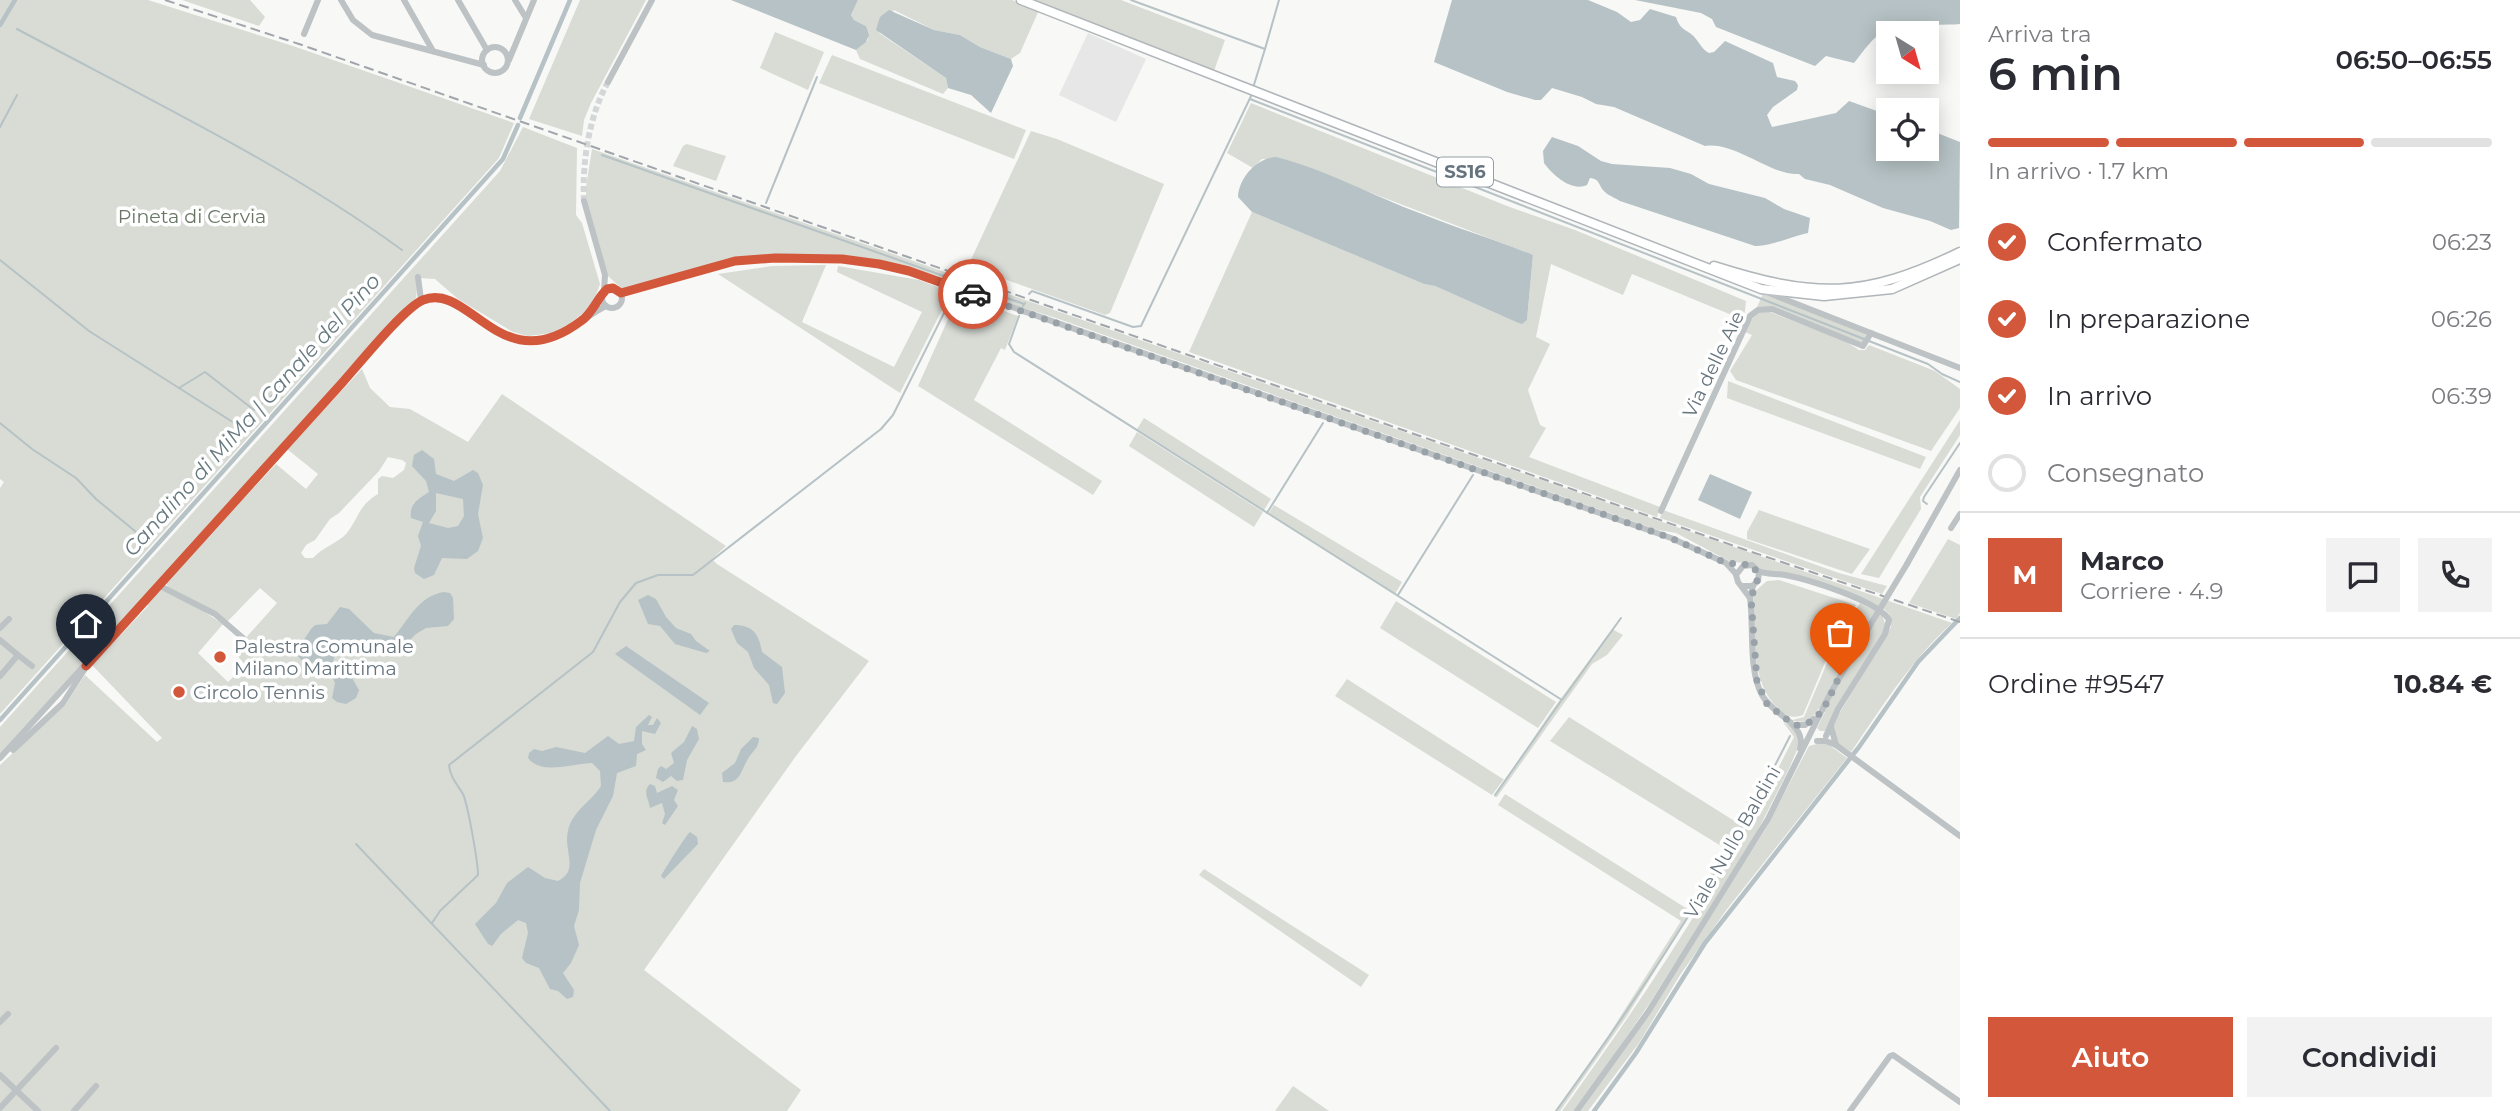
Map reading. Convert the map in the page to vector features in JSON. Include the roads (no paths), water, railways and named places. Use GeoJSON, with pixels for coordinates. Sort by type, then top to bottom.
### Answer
{"type":"FeatureCollection","features":[{"type":"Feature","properties":{"kind":"main road","name":"SS16"},"geometry":{"type":"LineString","coordinates":[[1021,0],[1761,289],[1825,296],[1892,289],[1960,259]]}},
{"type":"Feature","properties":{"kind":"main road","name":"SS16"},"geometry":{"type":"LineString","coordinates":[[1675,254],[1772,284],[1817,290],[1865,287],[1894,280],[1960,252]]}},
{"type":"Feature","properties":{"kind":"street"},"geometry":{"type":"LineString","coordinates":[[304,34],[317,2],[307,0]]}},
{"type":"Feature","properties":{"kind":"street"},"geometry":{"type":"LineString","coordinates":[[341,0],[353,20],[372,35],[484,65],[495,73],[502,71],[508,62],[534,0]]}},
{"type":"Feature","properties":{"kind":"street"},"geometry":{"type":"LineString","coordinates":[[404,0],[433,51]]}},
{"type":"Feature","properties":{"kind":"street"},"geometry":{"type":"LineString","coordinates":[[458,0],[487,50]]}},
{"type":"Feature","properties":{"kind":"street"},"geometry":{"type":"LineString","coordinates":[[515,0],[526,18]]}},
{"type":"Feature","properties":{"kind":"street"},"geometry":{"type":"LineString","coordinates":[[608,82],[652,0]]}},
{"type":"Feature","properties":{"kind":"street"},"geometry":{"type":"LineString","coordinates":[[484,65],[482,59],[487,50],[494,47],[502,48],[507,54],[508,62]]}},
{"type":"Feature","properties":{"kind":"street"},"geometry":{"type":"LineString","coordinates":[[584,201],[604,275],[603,295],[606,306]]}},
{"type":"Feature","properties":{"kind":"street"},"geometry":{"type":"LineString","coordinates":[[0,760],[361,362],[421,300],[440,298],[516,341],[538,342],[550,339],[606,306],[615,307],[621,297],[645,287],[735,261],[775,258],[842,259],[879,264],[956,288],[1671,538],[1726,563],[1752,565],[1758,571],[1771,575],[1800,579],[1882,611],[1889,620],[1885,634],[1838,709],[1831,727],[1831,741]]}},
{"type":"Feature","properties":{"kind":"street"},"geometry":{"type":"LineString","coordinates":[[604,275],[621,297]]}},
{"type":"Feature","properties":{"kind":"street"},"geometry":{"type":"LineString","coordinates":[[418,277],[421,300]]}},
{"type":"Feature","properties":{"kind":"street"},"geometry":{"type":"LineString","coordinates":[[582,321],[603,295],[613,288]]}},
{"type":"Feature","properties":{"kind":"street"},"geometry":{"type":"LineString","coordinates":[[1761,289],[1870,335],[1960,366]]}},
{"type":"Feature","properties":{"kind":"street","name":"Via delle Aie"},"geometry":{"type":"LineString","coordinates":[[1661,511],[1750,316],[1758,310],[1772,309],[1863,346],[1870,335]]}},
{"type":"Feature","properties":{"kind":"street","name":"Viale Nullo Baldini"},"geometry":{"type":"LineString","coordinates":[[1577,1111],[1648,1012],[1768,819],[1815,723],[1960,470]]}},
{"type":"Feature","properties":{"kind":"street"},"geometry":{"type":"LineString","coordinates":[[1951,528],[1960,514]]}},
{"type":"Feature","properties":{"kind":"street"},"geometry":{"type":"LineString","coordinates":[[1726,563],[1737,574]]}},
{"type":"Feature","properties":{"kind":"street"},"geometry":{"type":"LineString","coordinates":[[1742,566],[1737,580],[1751,598]]}},
{"type":"Feature","properties":{"kind":"street"},"geometry":{"type":"LineString","coordinates":[[1758,571],[1751,598],[1754,664],[1760,692],[1776,713],[1794,725],[1802,739],[1796,764]]}},
{"type":"Feature","properties":{"kind":"street"},"geometry":{"type":"LineString","coordinates":[[1743,586],[1755,584],[1771,575]]}},
{"type":"Feature","properties":{"kind":"street"},"geometry":{"type":"LineString","coordinates":[[158,585],[215,614],[243,638]]}},
{"type":"Feature","properties":{"kind":"street"},"geometry":{"type":"LineString","coordinates":[[0,628],[9,619]]}},
{"type":"Feature","properties":{"kind":"street"},"geometry":{"type":"LineString","coordinates":[[0,640],[32,666]]}},
{"type":"Feature","properties":{"kind":"street"},"geometry":{"type":"LineString","coordinates":[[0,676],[18,656]]}},
{"type":"Feature","properties":{"kind":"street"},"geometry":{"type":"LineString","coordinates":[[1794,725],[1808,724],[1820,714]]}},
{"type":"Feature","properties":{"kind":"street"},"geometry":{"type":"LineString","coordinates":[[1815,723],[1818,733],[1960,836]]}},
{"type":"Feature","properties":{"kind":"street"},"geometry":{"type":"LineString","coordinates":[[1803,748],[1816,741],[1831,741]]}},
{"type":"Feature","properties":{"kind":"street"},"geometry":{"type":"LineString","coordinates":[[0,1022],[8,1014]]}},
{"type":"Feature","properties":{"kind":"street"},"geometry":{"type":"LineString","coordinates":[[0,1108],[55,1048]]}},
{"type":"Feature","properties":{"kind":"street"},"geometry":{"type":"LineString","coordinates":[[1850,1111],[1890,1056],[1894,1055],[1960,1102]]}},
{"type":"Feature","properties":{"kind":"street"},"geometry":{"type":"LineString","coordinates":[[0,1075],[38,1111]]}},
{"type":"Feature","properties":{"kind":"street"},"geometry":{"type":"LineString","coordinates":[[74,1111],[96,1086]]}},
{"type":"Feature","properties":{"kind":"waterway"},"geometry":{"type":"LineString","coordinates":[[0,25],[15,0]]}},
{"type":"Feature","properties":{"kind":"waterway","name":"Canalino di MiMa | Canale del Pino"},"geometry":{"type":"LineString","coordinates":[[520,118],[570,0]]}},
{"type":"Feature","properties":{"kind":"waterway"},"geometry":{"type":"LineString","coordinates":[[1131,0],[1265,49],[1279,0]]}},
{"type":"Feature","properties":{"kind":"waterway"},"geometry":{"type":"LineString","coordinates":[[17,29],[263,161],[311,189],[402,250]]}},
{"type":"Feature","properties":{"kind":"waterway"},"geometry":{"type":"LineString","coordinates":[[1253,88],[1265,49]]}},
{"type":"Feature","properties":{"kind":"waterway"},"geometry":{"type":"LineString","coordinates":[[766,203],[817,77]]}},
{"type":"Feature","properties":{"kind":"waterway"},"geometry":{"type":"LineString","coordinates":[[1029,294],[1032,291],[1133,327],[1141,326],[1252,94]]}},
{"type":"Feature","properties":{"kind":"waterway"},"geometry":{"type":"LineString","coordinates":[[0,127],[17,95]]}},
{"type":"Feature","properties":{"kind":"waterway"},"geometry":{"type":"LineString","coordinates":[[1250,99],[1864,339]]}},
{"type":"Feature","properties":{"kind":"waterway","name":"Canalino di MiMa | Canale del Pino"},"geometry":{"type":"LineString","coordinates":[[0,720],[503,159],[518,125]]}},
{"type":"Feature","properties":{"kind":"waterway"},"geometry":{"type":"LineString","coordinates":[[602,155],[958,281]]}},
{"type":"Feature","properties":{"kind":"waterway"},"geometry":{"type":"LineString","coordinates":[[0,260],[89,331],[239,426]]}},
{"type":"Feature","properties":{"kind":"waterway"},"geometry":{"type":"LineString","coordinates":[[958,284],[959,281],[1024,304]]}},
{"type":"Feature","properties":{"kind":"waterway"},"geometry":{"type":"LineString","coordinates":[[432,923],[440,911],[478,875],[465,800],[452,777],[449,765],[593,652],[620,602],[636,583],[658,575],[693,575],[881,429],[893,415],[956,289]]}},
{"type":"Feature","properties":{"kind":"waterway"},"geometry":{"type":"LineString","coordinates":[[1019,316],[1009,344],[1014,352],[1562,700],[1621,618]]}},
{"type":"Feature","properties":{"kind":"waterway"},"geometry":{"type":"LineString","coordinates":[[1869,341],[1928,364],[1960,382]]}},
{"type":"Feature","properties":{"kind":"waterway"},"geometry":{"type":"LineString","coordinates":[[179,388],[205,372],[254,410],[274,394]]}},
{"type":"Feature","properties":{"kind":"waterway"},"geometry":{"type":"LineString","coordinates":[[0,423],[32,449],[76,478],[96,499],[141,536]]}},
{"type":"Feature","properties":{"kind":"waterway"},"geometry":{"type":"LineString","coordinates":[[1267,513],[1323,423]]}},
{"type":"Feature","properties":{"kind":"waterway"},"geometry":{"type":"LineString","coordinates":[[1927,504],[1923,501],[1924,497],[1960,443]]}},
{"type":"Feature","properties":{"kind":"waterway"},"geometry":{"type":"LineString","coordinates":[[1398,595],[1473,475]]}},
{"type":"Feature","properties":{"kind":"waterway"},"geometry":{"type":"LineString","coordinates":[[1594,1111],[1636,1053],[1705,943],[1859,747],[1918,662],[1960,618]]}},
{"type":"Feature","properties":{"kind":"waterway"},"geometry":{"type":"LineString","coordinates":[[1495,795],[1561,701]]}},
{"type":"Feature","properties":{"kind":"waterway"},"geometry":{"type":"LineString","coordinates":[[1556,1111],[1681,928],[1738,834],[1790,736]]}},
{"type":"Feature","properties":{"kind":"waterway"},"geometry":{"type":"LineString","coordinates":[[356,844],[610,1111]]}},
{"type":"Feature","properties":{"kind":"tunnel"},"geometry":{"type":"LineString","coordinates":[[584,201],[588,140],[596,109],[608,82]]}},
{"type":"Feature","properties":{"kind":"railway"},"geometry":{"type":"LineString","coordinates":[[165,0],[299,44],[1743,549],[1960,622]]}},
{"type":"Feature","properties":{"kind":"place","name":"Palestra Comunale Milano Marittima"},"geometry":{"type":"Point","coordinates":[220,657]}},
{"type":"Feature","properties":{"kind":"place","name":"Circolo Tennis"},"geometry":{"type":"Point","coordinates":[179,692]}},
{"type":"Feature","properties":{"kind":"park label","name":"Pineta di Cervia"},"geometry":{"type":"Point","coordinates":[192,216]}}]}
